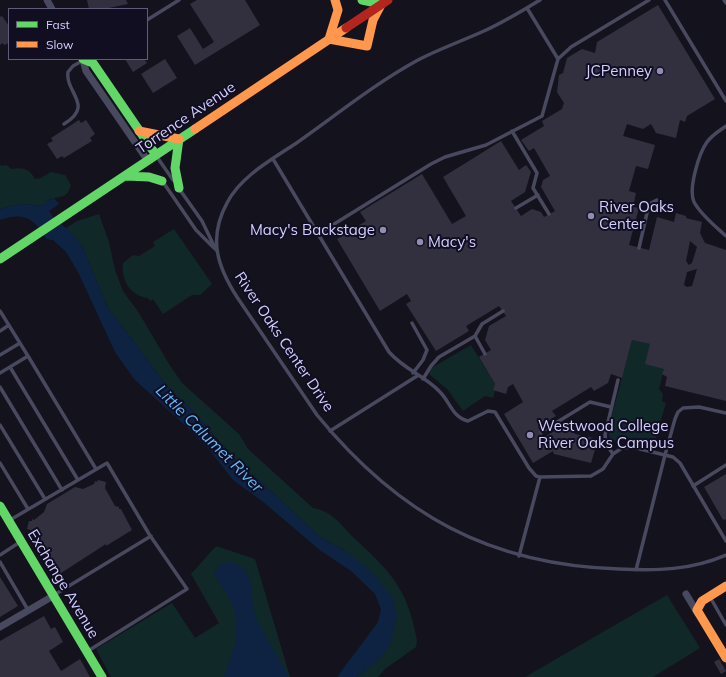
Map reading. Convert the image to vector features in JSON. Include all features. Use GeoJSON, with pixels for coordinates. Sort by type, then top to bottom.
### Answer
{"type":"FeatureCollection","features":[{"type":"Feature","properties":{"kind":"main road"},"geometry":{"type":"LineString","coordinates":[[335,0],[338,10],[329,40],[367,46],[373,20],[384,2],[362,0]]}},
{"type":"Feature","properties":{"kind":"main road","name":"Torrence Avenue"},"geometry":{"type":"LineString","coordinates":[[0,259],[384,2]]}},
{"type":"Feature","properties":{"kind":"main road"},"geometry":{"type":"LineString","coordinates":[[86,60],[93,63],[156,155]]}},
{"type":"Feature","properties":{"kind":"main road"},"geometry":{"type":"LineString","coordinates":[[139,131],[179,139],[175,168],[179,188]]}},
{"type":"Feature","properties":{"kind":"main road"},"geometry":{"type":"LineString","coordinates":[[126,176],[150,177],[162,181]]}},
{"type":"Feature","properties":{"kind":"main road","name":"Exchange Avenue"},"geometry":{"type":"LineString","coordinates":[[0,506],[102,677]]}},
{"type":"Feature","properties":{"kind":"main road"},"geometry":{"type":"LineString","coordinates":[[726,586],[699,604],[698,610],[699,616],[726,658]]}},
{"type":"Feature","properties":{"kind":"street"},"geometry":{"type":"LineString","coordinates":[[84,60],[86,71],[148,161]]}},
{"type":"Feature","properties":{"kind":"street"},"geometry":{"type":"LineString","coordinates":[[686,594],[699,616]]}},
{"type":"Feature","properties":{"kind":"street"},"geometry":{"type":"LineString","coordinates":[[0,627],[53,596]]}},
{"type":"Feature","properties":{"kind":"lane"},"geometry":{"type":"LineString","coordinates":[[148,19],[179,0]]}},
{"type":"Feature","properties":{"kind":"lane","name":"River Oaks Center Drive"},"geometry":{"type":"LineString","coordinates":[[540,0],[498,24],[409,65],[273,159],[240,185],[226,203],[217,233],[216,250],[228,282],[317,415],[330,431],[350,453],[378,479],[420,511],[444,526],[496,549],[519,556],[552,563],[593,568],[659,570],[693,566],[726,555]]}},
{"type":"Feature","properties":{"kind":"lane"},"geometry":{"type":"LineString","coordinates":[[318,234],[431,164],[445,157],[486,146],[542,116],[558,59],[570,47],[649,0]]}},
{"type":"Feature","properties":{"kind":"lane"},"geometry":{"type":"LineString","coordinates":[[665,0],[726,101]]}},
{"type":"Feature","properties":{"kind":"lane"},"geometry":{"type":"LineString","coordinates":[[527,8],[558,59]]}},
{"type":"Feature","properties":{"kind":"lane"},"geometry":{"type":"LineString","coordinates":[[64,124],[74,117],[78,107],[76,96],[69,81],[68,72],[73,66],[82,60]]}},
{"type":"Feature","properties":{"kind":"lane"},"geometry":{"type":"LineString","coordinates":[[726,126],[711,137],[702,149],[692,191],[693,199],[700,210],[726,236]]}},
{"type":"Feature","properties":{"kind":"lane"},"geometry":{"type":"LineString","coordinates":[[512,131],[537,173],[533,188],[549,214]]}},
{"type":"Feature","properties":{"kind":"lane"},"geometry":{"type":"LineString","coordinates":[[156,155],[202,221],[216,250]]}},
{"type":"Feature","properties":{"kind":"lane"},"geometry":{"type":"LineString","coordinates":[[273,159],[389,352],[413,373],[439,391],[454,412],[463,420],[472,419],[488,410],[494,412],[529,468],[536,476],[540,477],[591,476],[603,469],[613,454],[622,448],[632,447],[677,459],[726,541]]}},
{"type":"Feature","properties":{"kind":"lane"},"geometry":{"type":"LineString","coordinates":[[162,181],[196,230],[216,250]]}},
{"type":"Feature","properties":{"kind":"lane"},"geometry":{"type":"LineString","coordinates":[[516,208],[538,195]]}},
{"type":"Feature","properties":{"kind":"lane"},"geometry":{"type":"LineString","coordinates":[[639,248],[649,204],[657,200]]}},
{"type":"Feature","properties":{"kind":"lane"},"geometry":{"type":"LineString","coordinates":[[0,311],[96,469]]}},
{"type":"Feature","properties":{"kind":"lane"},"geometry":{"type":"LineString","coordinates":[[423,380],[431,366],[439,357],[474,336],[482,324],[502,311]]}},
{"type":"Feature","properties":{"kind":"lane"},"geometry":{"type":"LineString","coordinates":[[412,322],[426,350],[423,360],[413,373]]}},
{"type":"Feature","properties":{"kind":"lane"},"geometry":{"type":"LineString","coordinates":[[0,331],[9,325]]}},
{"type":"Feature","properties":{"kind":"lane"},"geometry":{"type":"LineString","coordinates":[[474,336],[485,354]]}},
{"type":"Feature","properties":{"kind":"lane"},"geometry":{"type":"LineString","coordinates":[[0,355],[20,343]]}},
{"type":"Feature","properties":{"kind":"lane"},"geometry":{"type":"LineString","coordinates":[[0,373],[28,356]]}},
{"type":"Feature","properties":{"kind":"lane"},"geometry":{"type":"LineString","coordinates":[[10,367],[78,480]]}},
{"type":"Feature","properties":{"kind":"lane"},"geometry":{"type":"LineString","coordinates":[[330,431],[417,376]]}},
{"type":"Feature","properties":{"kind":"lane"},"geometry":{"type":"LineString","coordinates":[[613,454],[605,440],[618,380]]}},
{"type":"Feature","properties":{"kind":"lane"},"geometry":{"type":"LineString","coordinates":[[0,387],[62,490]]}},
{"type":"Feature","properties":{"kind":"lane"},"geometry":{"type":"LineString","coordinates":[[541,432],[590,402],[611,407]]}},
{"type":"Feature","properties":{"kind":"lane"},"geometry":{"type":"LineString","coordinates":[[636,570],[675,419],[683,408],[699,407],[726,413]]}},
{"type":"Feature","properties":{"kind":"lane"},"geometry":{"type":"LineString","coordinates":[[0,425],[45,499]]}},
{"type":"Feature","properties":{"kind":"lane"},"geometry":{"type":"LineString","coordinates":[[0,463],[28,510]]}},
{"type":"Feature","properties":{"kind":"lane"},"geometry":{"type":"LineString","coordinates":[[9,521],[107,463],[150,536],[187,589],[87,651]]}},
{"type":"Feature","properties":{"kind":"lane"},"geometry":{"type":"LineString","coordinates":[[693,486],[726,465]]}},
{"type":"Feature","properties":{"kind":"lane"},"geometry":{"type":"LineString","coordinates":[[519,556],[540,477]]}},
{"type":"Feature","properties":{"kind":"lane"},"geometry":{"type":"LineString","coordinates":[[53,596],[150,536]]}},
{"type":"Feature","properties":{"kind":"lane"},"geometry":{"type":"LineString","coordinates":[[0,555],[21,541]]}},
{"type":"Feature","properties":{"kind":"lane"},"geometry":{"type":"LineString","coordinates":[[0,562],[28,610]]}},
{"type":"Feature","properties":{"kind":"lane"},"geometry":{"type":"LineString","coordinates":[[709,596],[726,626]]}},
{"type":"Feature","properties":{"kind":"green space"},"geometry":{"type":"Polygon","coordinates":[[[0,164],[1,166],[7,165],[11,169],[19,168],[28,170],[35,179],[41,178],[51,172],[65,175],[71,185],[67,194],[47,201],[43,206],[20,204],[0,209],[0,164]]]}},
{"type":"Feature","properties":{"kind":"green space"},"geometry":{"type":"Polygon","coordinates":[[[99,214],[109,242],[115,270],[123,291],[139,313],[182,383],[239,434],[248,449],[313,508],[330,514],[338,521],[386,569],[402,592],[413,622],[417,641],[416,647],[385,669],[378,677],[356,677],[369,667],[397,616],[345,551],[320,537],[258,479],[241,466],[191,409],[166,385],[107,306],[82,246],[66,228],[77,221],[99,214]]]}},
{"type":"Feature","properties":{"kind":"green space"},"geometry":{"type":"Polygon","coordinates":[[[174,229],[212,284],[200,295],[192,295],[163,314],[153,299],[150,301],[148,298],[136,294],[128,286],[125,281],[123,263],[133,255],[139,256],[155,246],[153,242],[174,229]]]}},
{"type":"Feature","properties":{"kind":"green space"},"geometry":{"type":"Polygon","coordinates":[[[632,340],[650,344],[664,369],[659,389],[663,394],[662,401],[666,403],[654,443],[625,437],[616,441],[610,438],[608,430],[632,340]]]}},
{"type":"Feature","properties":{"kind":"green space"},"geometry":{"type":"Polygon","coordinates":[[[471,345],[495,384],[493,390],[495,391],[493,398],[485,396],[463,411],[447,389],[430,375],[429,371],[433,367],[471,345]]]}},
{"type":"Feature","properties":{"kind":"green space"},"geometry":{"type":"Polygon","coordinates":[[[216,546],[255,559],[290,677],[111,677],[96,649],[172,603],[195,638],[219,623],[191,574],[216,546]]]}},
{"type":"Feature","properties":{"kind":"green space"},"geometry":{"type":"Polygon","coordinates":[[[667,595],[700,648],[653,677],[525,677],[667,595]]]}},
{"type":"Feature","properties":{"kind":"water","name":"Little Calumet River"},"geometry":{"type":"Polygon","coordinates":[[[54,198],[59,204],[49,211],[53,217],[72,233],[82,246],[107,306],[166,385],[191,409],[240,466],[258,479],[320,537],[345,551],[370,570],[392,597],[397,616],[390,645],[380,659],[356,677],[337,677],[378,622],[381,609],[375,594],[351,571],[321,551],[262,501],[233,480],[208,448],[134,379],[115,352],[78,272],[66,252],[53,240],[46,239],[37,226],[28,219],[16,217],[0,220],[0,209],[20,204],[43,206],[46,201],[54,198]]]}},
{"type":"Feature","properties":{"kind":"water"},"geometry":{"type":"Polygon","coordinates":[[[229,562],[239,565],[246,572],[251,583],[253,606],[256,617],[288,677],[224,677],[236,639],[236,620],[230,600],[214,572],[221,564],[229,562]]]}},
{"type":"Feature","properties":{"kind":"building"},"geometry":{"type":"Polygon","coordinates":[[[87,0],[126,0],[128,4],[109,8],[89,8],[87,0]]]}},
{"type":"Feature","properties":{"kind":"building"},"geometry":{"type":"Polygon","coordinates":[[[197,0],[245,0],[260,25],[195,65],[177,36],[190,28],[203,49],[214,42],[190,4],[197,0]]]}},
{"type":"Feature","properties":{"kind":"building","name":"River Oaks Center"},"geometry":{"type":"Polygon","coordinates":[[[658,5],[715,99],[687,116],[685,122],[680,120],[676,138],[656,133],[651,124],[643,129],[627,124],[623,136],[655,145],[648,169],[636,166],[629,191],[636,193],[633,207],[639,208],[629,245],[649,250],[657,217],[674,222],[676,213],[686,216],[686,218],[702,222],[700,233],[705,243],[726,250],[726,401],[665,386],[667,377],[662,374],[664,369],[645,364],[650,344],[632,340],[622,378],[611,374],[608,383],[594,391],[591,387],[552,411],[556,416],[538,427],[544,437],[568,423],[575,434],[598,439],[591,463],[554,454],[553,451],[533,463],[504,414],[523,402],[513,384],[508,387],[506,394],[493,390],[495,384],[479,357],[491,350],[485,340],[489,326],[506,316],[499,306],[466,326],[469,331],[436,351],[406,304],[411,301],[407,294],[380,311],[337,239],[366,221],[360,212],[422,174],[452,224],[466,216],[443,177],[501,141],[519,170],[526,165],[531,172],[525,192],[511,201],[521,216],[532,209],[541,212],[544,217],[555,211],[541,187],[543,180],[550,176],[534,148],[529,151],[521,140],[544,126],[542,121],[562,109],[564,103],[557,92],[559,75],[563,73],[567,58],[582,49],[595,53],[597,42],[658,5]],[[690,241],[686,261],[689,265],[692,263],[697,247],[690,241]],[[697,269],[687,272],[684,285],[687,287],[692,286],[697,269]]]}},
{"type":"Feature","properties":{"kind":"building"},"geometry":{"type":"Polygon","coordinates":[[[2,16],[8,25],[8,43],[4,45],[3,43],[0,45],[0,17],[2,16]]]}},
{"type":"Feature","properties":{"kind":"building"},"geometry":{"type":"Polygon","coordinates":[[[165,59],[177,78],[153,93],[141,74],[165,59]]]}},
{"type":"Feature","properties":{"kind":"building"},"geometry":{"type":"Polygon","coordinates":[[[126,60],[145,60],[147,63],[133,72],[126,60]]]}},
{"type":"Feature","properties":{"kind":"building"},"geometry":{"type":"Polygon","coordinates":[[[79,120],[81,123],[86,120],[95,134],[90,138],[92,141],[64,158],[62,156],[57,159],[47,144],[53,141],[51,138],[79,120]]]}},
{"type":"Feature","properties":{"kind":"building"},"geometry":{"type":"Polygon","coordinates":[[[726,474],[726,519],[723,520],[704,487],[726,474]]]}},
{"type":"Feature","properties":{"kind":"building"},"geometry":{"type":"Polygon","coordinates":[[[98,480],[106,482],[105,488],[115,506],[121,509],[132,530],[106,546],[106,544],[58,575],[44,555],[44,548],[34,531],[27,529],[29,521],[32,521],[32,519],[34,520],[44,512],[47,504],[75,487],[83,489],[94,484],[95,481],[97,482],[98,480]]]}},
{"type":"Feature","properties":{"kind":"building"},"geometry":{"type":"Polygon","coordinates":[[[0,577],[18,606],[0,617],[0,577]]]}},
{"type":"Feature","properties":{"kind":"building"},"geometry":{"type":"Polygon","coordinates":[[[44,616],[51,629],[55,627],[63,642],[49,651],[61,671],[80,659],[90,677],[0,677],[0,641],[44,616]]]}},
{"type":"Feature","properties":{"kind":"building"},"geometry":{"type":"Polygon","coordinates":[[[719,659],[726,671],[721,674],[714,662],[719,659]]]}},
{"type":"Feature","properties":{"kind":"traffic: fast"},"geometry":{"type":"LineString","coordinates":[[362,0],[381,4]]}},
{"type":"Feature","properties":{"kind":"traffic: fast"},"geometry":{"type":"LineString","coordinates":[[86,60],[93,63],[156,155]]}},
{"type":"Feature","properties":{"kind":"traffic: fast"},"geometry":{"type":"LineString","coordinates":[[0,259],[195,129]]}},
{"type":"Feature","properties":{"kind":"traffic: fast"},"geometry":{"type":"LineString","coordinates":[[179,139],[175,168],[179,188]]}},
{"type":"Feature","properties":{"kind":"traffic: fast"},"geometry":{"type":"LineString","coordinates":[[126,176],[149,177],[162,181]]}},
{"type":"Feature","properties":{"kind":"traffic: fast"},"geometry":{"type":"LineString","coordinates":[[0,506],[102,677]]}},
{"type":"Feature","properties":{"kind":"traffic: slow"},"geometry":{"type":"LineString","coordinates":[[329,39],[338,10],[335,0]]}},
{"type":"Feature","properties":{"kind":"traffic: slow"},"geometry":{"type":"LineString","coordinates":[[329,39],[367,46],[373,20],[381,5]]}},
{"type":"Feature","properties":{"kind":"traffic: slow"},"geometry":{"type":"LineString","coordinates":[[195,129],[346,28]]}},
{"type":"Feature","properties":{"kind":"traffic: slow"},"geometry":{"type":"LineString","coordinates":[[139,131],[179,139]]}},
{"type":"Feature","properties":{"kind":"traffic: slow"},"geometry":{"type":"LineString","coordinates":[[726,586],[702,601],[697,610],[726,658]]}},
{"type":"Feature","properties":{"kind":"traffic: jam"},"geometry":{"type":"LineString","coordinates":[[346,28],[388,0]]}},
{"type":"Feature","properties":{"kind":"place","name":"JCPenney"},"geometry":{"type":"Point","coordinates":[660,71]}},
{"type":"Feature","properties":{"kind":"place","name":"River Oaks Center"},"geometry":{"type":"Point","coordinates":[591,216]}},
{"type":"Feature","properties":{"kind":"place","name":"Macy's Backstage"},"geometry":{"type":"Point","coordinates":[383,230]}},
{"type":"Feature","properties":{"kind":"place","name":"Macy's"},"geometry":{"type":"Point","coordinates":[420,242]}},
{"type":"Feature","properties":{"kind":"place","name":"Westwood College River Oaks Campus"},"geometry":{"type":"Point","coordinates":[530,435]}}]}
